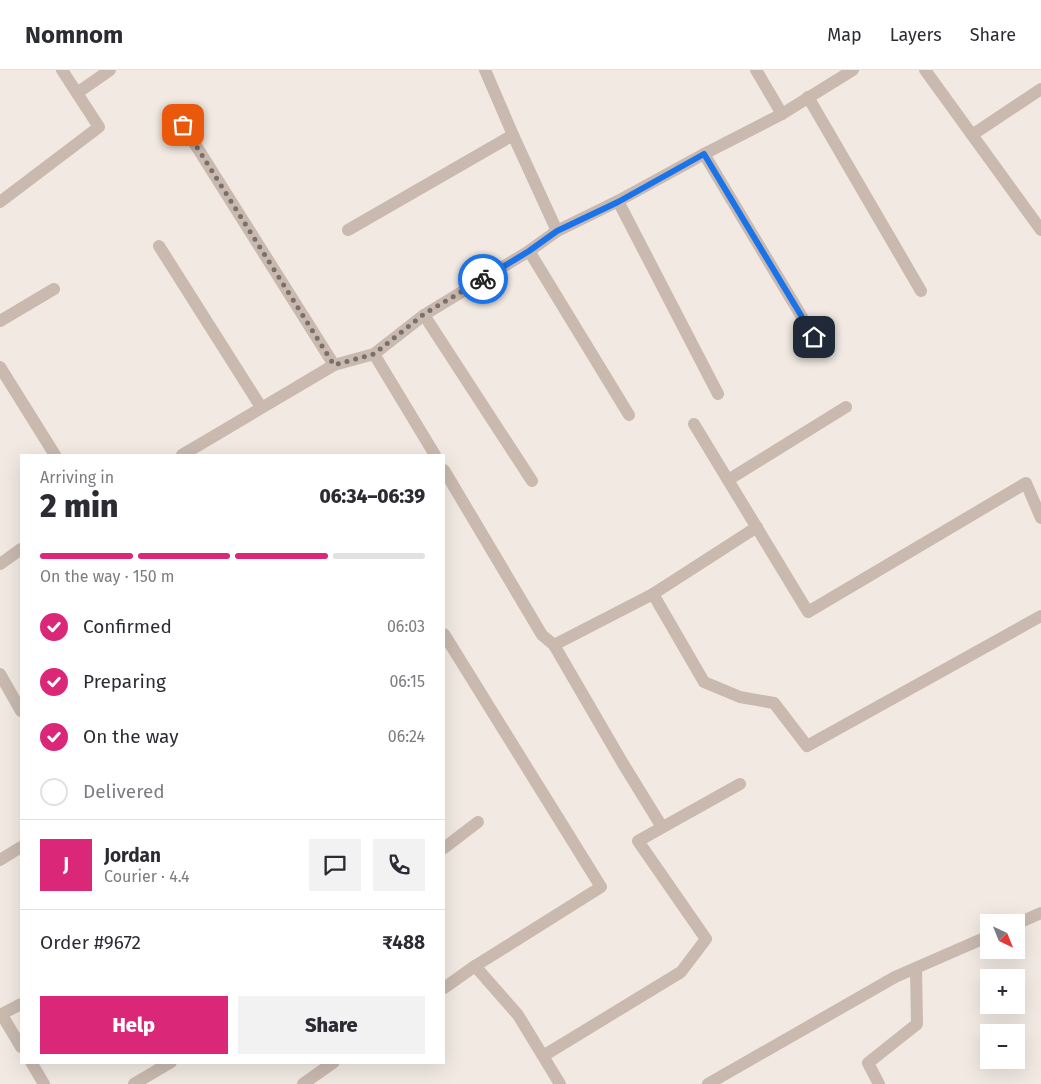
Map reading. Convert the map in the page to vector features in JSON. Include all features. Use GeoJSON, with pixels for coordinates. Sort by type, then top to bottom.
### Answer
{"type":"FeatureCollection","features":[{"type":"Feature","properties":{"kind":"street"},"geometry":{"type":"LineString","coordinates":[[0,202],[99,127],[62,70]]}},
{"type":"Feature","properties":{"kind":"street"},"geometry":{"type":"LineString","coordinates":[[77,93],[110,70]]}},
{"type":"Feature","properties":{"kind":"street"},"geometry":{"type":"LineString","coordinates":[[485,70],[557,231]]}},
{"type":"Feature","properties":{"kind":"street"},"geometry":{"type":"LineString","coordinates":[[756,70],[782,114]]}},
{"type":"Feature","properties":{"kind":"street"},"geometry":{"type":"LineString","coordinates":[[184,454],[334,365],[374,354],[424,314],[529,251],[557,231],[618,202],[704,154],[782,114],[853,70]]}},
{"type":"Feature","properties":{"kind":"street"},"geometry":{"type":"LineString","coordinates":[[925,70],[1041,230]]}},
{"type":"Feature","properties":{"kind":"street"},"geometry":{"type":"LineString","coordinates":[[972,135],[1041,89]]}},
{"type":"Feature","properties":{"kind":"street"},"geometry":{"type":"LineString","coordinates":[[808,97],[921,291]]}},
{"type":"Feature","properties":{"kind":"street"},"geometry":{"type":"LineString","coordinates":[[183,125],[334,365]]}},
{"type":"Feature","properties":{"kind":"street"},"geometry":{"type":"LineString","coordinates":[[348,230],[513,136]]}},
{"type":"Feature","properties":{"kind":"street"},"geometry":{"type":"LineString","coordinates":[[704,154],[814,337]]}},
{"type":"Feature","properties":{"kind":"street"},"geometry":{"type":"LineString","coordinates":[[618,202],[718,394]]}},
{"type":"Feature","properties":{"kind":"street"},"geometry":{"type":"LineString","coordinates":[[159,246],[261,408]]}},
{"type":"Feature","properties":{"kind":"street"},"geometry":{"type":"LineString","coordinates":[[529,251],[628,414]]}},
{"type":"Feature","properties":{"kind":"street"},"geometry":{"type":"LineString","coordinates":[[0,321],[54,289]]}},
{"type":"Feature","properties":{"kind":"street"},"geometry":{"type":"LineString","coordinates":[[424,314],[532,481]]}},
{"type":"Feature","properties":{"kind":"street"},"geometry":{"type":"LineString","coordinates":[[374,354],[433,454]]}},
{"type":"Feature","properties":{"kind":"street"},"geometry":{"type":"LineString","coordinates":[[0,367],[54,454]]}},
{"type":"Feature","properties":{"kind":"street"},"geometry":{"type":"LineString","coordinates":[[728,480],[846,407]]}},
{"type":"Feature","properties":{"kind":"street"},"geometry":{"type":"LineString","coordinates":[[694,424],[808,612],[1026,484],[1041,518]]}},
{"type":"Feature","properties":{"kind":"street"},"geometry":{"type":"LineString","coordinates":[[445,472],[542,635],[554,645],[662,827]]}},
{"type":"Feature","properties":{"kind":"street"},"geometry":{"type":"LineString","coordinates":[[554,645],[654,594],[757,527]]}},
{"type":"Feature","properties":{"kind":"street"},"geometry":{"type":"LineString","coordinates":[[0,564],[20,550]]}},
{"type":"Feature","properties":{"kind":"street"},"geometry":{"type":"LineString","coordinates":[[654,594],[704,682],[740,697],[774,703],[806,746],[1041,616]]}},
{"type":"Feature","properties":{"kind":"street"},"geometry":{"type":"LineString","coordinates":[[445,636],[601,887],[475,966],[445,987]]}},
{"type":"Feature","properties":{"kind":"street"},"geometry":{"type":"LineString","coordinates":[[0,674],[20,709]]}},
{"type":"Feature","properties":{"kind":"street"},"geometry":{"type":"LineString","coordinates":[[543,1056],[681,972],[706,938],[638,841],[740,784]]}},
{"type":"Feature","properties":{"kind":"street"},"geometry":{"type":"LineString","coordinates":[[445,847],[478,822]]}},
{"type":"Feature","properties":{"kind":"street"},"geometry":{"type":"LineString","coordinates":[[0,860],[20,848]]}},
{"type":"Feature","properties":{"kind":"street"},"geometry":{"type":"LineString","coordinates":[[1025,920],[1041,913]]}},
{"type":"Feature","properties":{"kind":"street"},"geometry":{"type":"LineString","coordinates":[[708,1084],[896,977],[980,940]]}},
{"type":"Feature","properties":{"kind":"street"},"geometry":{"type":"LineString","coordinates":[[475,966],[518,1015],[560,1084]]}},
{"type":"Feature","properties":{"kind":"street"},"geometry":{"type":"LineString","coordinates":[[878,1084],[868,1063],[917,1024],[916,968]]}},
{"type":"Feature","properties":{"kind":"street"},"geometry":{"type":"LineString","coordinates":[[20,1005],[1,1015],[20,1045]]}},
{"type":"Feature","properties":{"kind":"street"},"geometry":{"type":"LineString","coordinates":[[32,1064],[44,1084]]}},
{"type":"Feature","properties":{"kind":"street"},"geometry":{"type":"LineString","coordinates":[[134,1084],[168,1064]]}},
{"type":"Feature","properties":{"kind":"street"},"geometry":{"type":"LineString","coordinates":[[303,1084],[331,1064]]}},
{"type":"Feature","properties":{"kind":"way so far"},"geometry":{"type":"LineString","coordinates":[[183,125],[334,365],[374,354],[424,314],[483,279]]}},
{"type":"Feature","properties":{"kind":"route"},"geometry":{"type":"LineString","coordinates":[[483,279],[529,251],[557,231],[618,202],[704,154],[814,337]]}}]}
